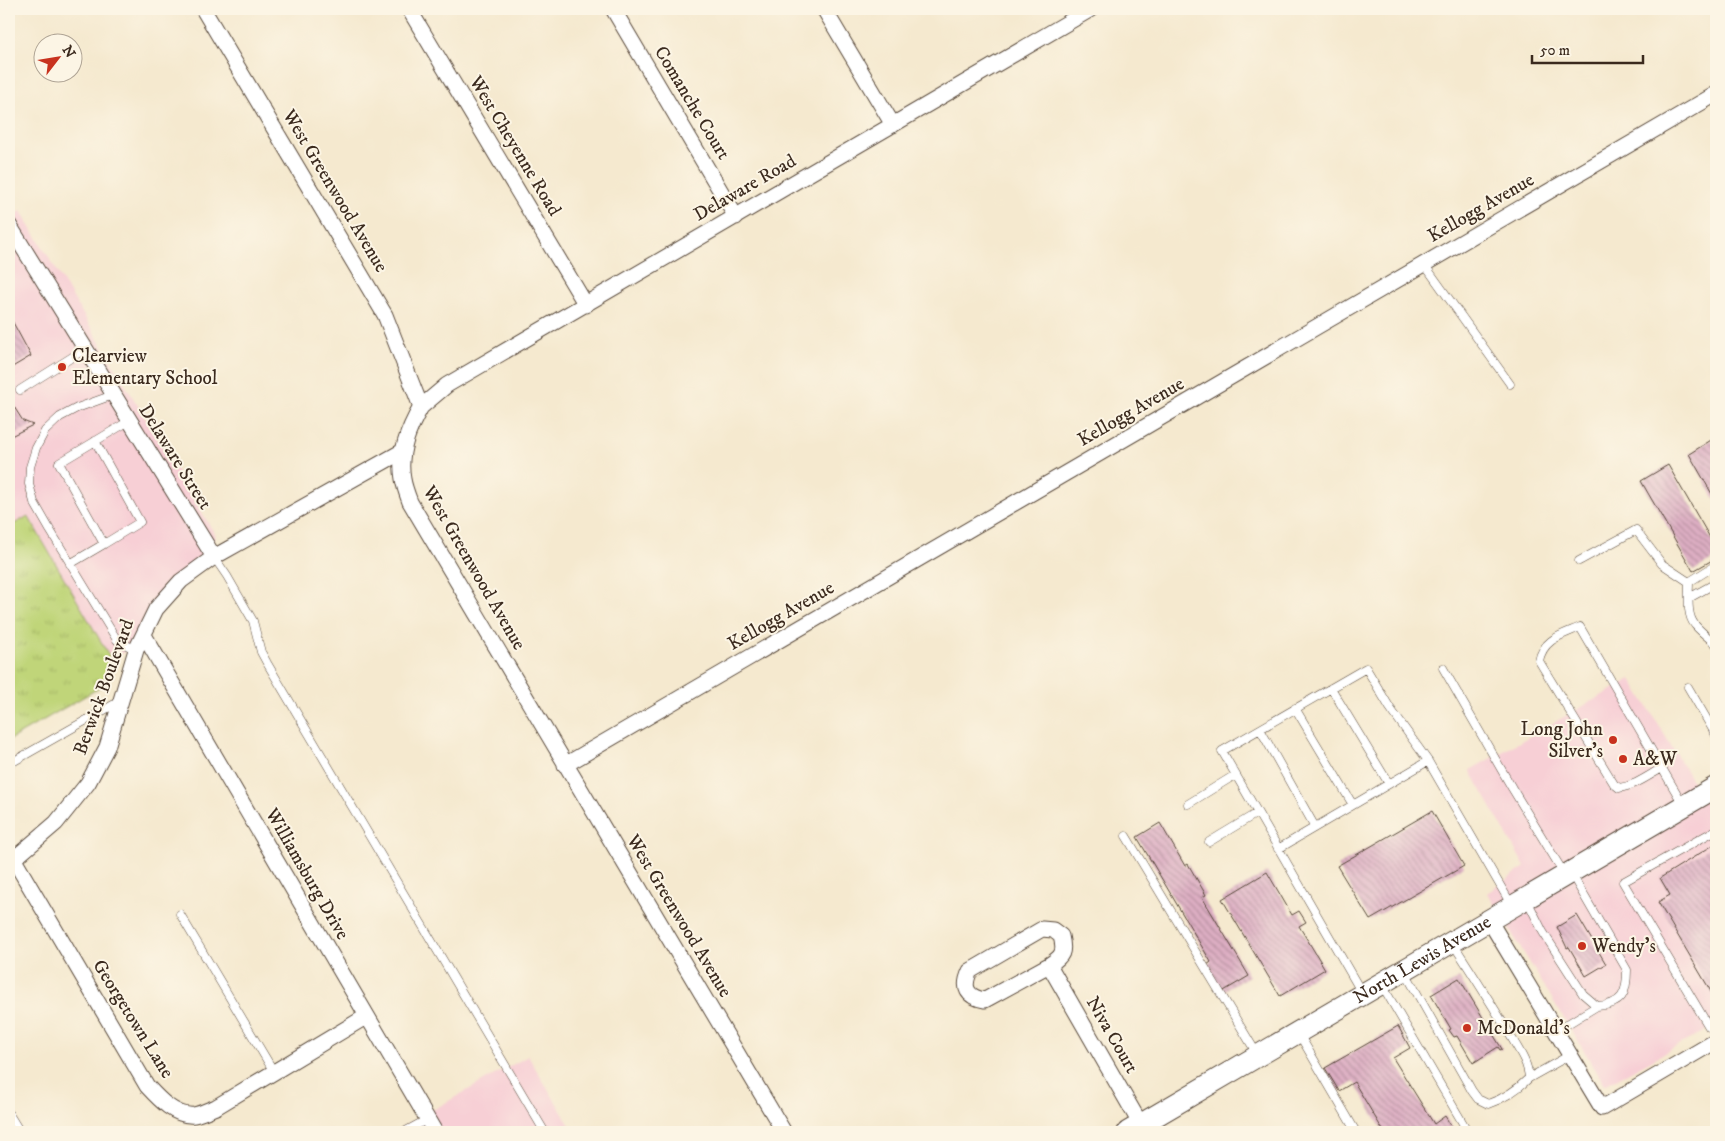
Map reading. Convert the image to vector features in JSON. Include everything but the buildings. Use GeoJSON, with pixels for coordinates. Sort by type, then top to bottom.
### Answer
{"type":"FeatureCollection","features":[{"type":"Feature","properties":{"kind":"main road","name":"North Lewis Avenue"},"geometry":{"type":"LineString","coordinates":[[1134,1128],[1716,787]]}},
{"type":"Feature","properties":{"kind":"street","name":"West Greenwood Avenue"},"geometry":{"type":"LineString","coordinates":[[202,9],[385,315],[421,406],[409,428],[403,451],[402,477],[410,502],[784,1132]]}},
{"type":"Feature","properties":{"kind":"street","name":"West Cheyenne Road"},"geometry":{"type":"LineString","coordinates":[[409,9],[586,305]]}},
{"type":"Feature","properties":{"kind":"street","name":"Comanche Court"},"geometry":{"type":"LineString","coordinates":[[613,9],[736,217]]}},
{"type":"Feature","properties":{"kind":"street"},"geometry":{"type":"LineString","coordinates":[[824,9],[893,125]]}},
{"type":"Feature","properties":{"kind":"street","name":"Delaware Road"},"geometry":{"type":"LineString","coordinates":[[421,406],[447,385],[1091,9]]}},
{"type":"Feature","properties":{"kind":"street","name":"Kellogg Avenue"},"geometry":{"type":"LineString","coordinates":[[565,764],[1716,94]]}},
{"type":"Feature","properties":{"kind":"street","name":"Delaware Street"},"geometry":{"type":"LineString","coordinates":[[9,225],[214,557]]}},
{"type":"Feature","properties":{"kind":"street","name":"Berwick Boulevard"},"geometry":{"type":"LineString","coordinates":[[11,859],[21,853],[56,822],[88,783],[107,747],[136,650],[156,609],[181,581],[214,557],[403,451]]}},
{"type":"Feature","properties":{"kind":"street","name":"Williamsburg Drive"},"geometry":{"type":"LineString","coordinates":[[144,635],[436,1132]]}},
{"type":"Feature","properties":{"kind":"street","name":"Georgetown Lane"},"geometry":{"type":"LineString","coordinates":[[11,859],[147,1086],[163,1103],[176,1111],[193,1115],[216,1106],[367,1016]]}},
{"type":"Feature","properties":{"kind":"street"},"geometry":{"type":"LineString","coordinates":[[1489,920],[1602,1108],[1716,1041]]}},
{"type":"Feature","properties":{"kind":"street"},"geometry":{"type":"LineString","coordinates":[[1042,929],[1053,930],[1061,936],[1064,948],[1060,958],[1048,965],[985,1000],[974,998],[968,992],[966,981],[970,971],[1042,929]]}},
{"type":"Feature","properties":{"kind":"street","name":"Niva Court"},"geometry":{"type":"LineString","coordinates":[[1048,965],[1134,1128]]}},
{"type":"Feature","properties":{"kind":"lane"},"geometry":{"type":"LineString","coordinates":[[1424,264],[1510,384]]}},
{"type":"Feature","properties":{"kind":"lane"},"geometry":{"type":"LineString","coordinates":[[20,390],[85,349]]}},
{"type":"Feature","properties":{"kind":"lane"},"geometry":{"type":"LineString","coordinates":[[113,395],[77,408],[60,417],[45,431],[36,448],[30,467],[29,484],[34,502],[117,640],[136,650]]}},
{"type":"Feature","properties":{"kind":"lane"},"geometry":{"type":"LineString","coordinates":[[104,544],[59,463],[129,421]]}},
{"type":"Feature","properties":{"kind":"lane"},"geometry":{"type":"LineString","coordinates":[[70,564],[140,522],[95,441]]}},
{"type":"Feature","properties":{"kind":"lane"},"geometry":{"type":"LineString","coordinates":[[1579,561],[1636,530],[1662,564],[1689,582]]}},
{"type":"Feature","properties":{"kind":"lane"},"geometry":{"type":"LineString","coordinates":[[214,557],[253,621],[267,663],[544,1132]]}},
{"type":"Feature","properties":{"kind":"lane"},"geometry":{"type":"LineString","coordinates":[[1689,582],[1716,565]]}},
{"type":"Feature","properties":{"kind":"lane"},"geometry":{"type":"LineString","coordinates":[[1689,582],[1689,606],[1694,624],[1716,644]]}},
{"type":"Feature","properties":{"kind":"lane"},"geometry":{"type":"LineString","coordinates":[[1689,598],[1716,583]]}},
{"type":"Feature","properties":{"kind":"lane"},"geometry":{"type":"LineString","coordinates":[[1662,768],[1625,787],[1619,788],[1614,784],[1539,660],[1540,650],[1549,641],[1580,627],[1662,768],[1684,806]]}},
{"type":"Feature","properties":{"kind":"lane"},"geometry":{"type":"LineString","coordinates":[[1363,994],[1222,750],[1366,668],[1390,708],[1428,762],[1519,903],[1543,932],[1583,994],[1597,1006]]}},
{"type":"Feature","properties":{"kind":"lane"},"geometry":{"type":"LineString","coordinates":[[1443,668],[1507,780],[1627,970],[1627,985],[1620,1000],[1607,1005],[1597,1006],[1556,1032]]}},
{"type":"Feature","properties":{"kind":"lane"},"geometry":{"type":"LineString","coordinates":[[1331,688],[1389,784]]}},
{"type":"Feature","properties":{"kind":"lane"},"geometry":{"type":"LineString","coordinates":[[1688,688],[1716,736]]}},
{"type":"Feature","properties":{"kind":"lane"},"geometry":{"type":"LineString","coordinates":[[9,764],[120,701]]}},
{"type":"Feature","properties":{"kind":"lane"},"geometry":{"type":"LineString","coordinates":[[1295,708],[1353,805]]}},
{"type":"Feature","properties":{"kind":"lane"},"geometry":{"type":"LineString","coordinates":[[1260,729],[1315,827]]}},
{"type":"Feature","properties":{"kind":"lane"},"geometry":{"type":"LineString","coordinates":[[1278,849],[1428,762]]}},
{"type":"Feature","properties":{"kind":"lane"},"geometry":{"type":"LineString","coordinates":[[1188,804],[1235,775]]}},
{"type":"Feature","properties":{"kind":"lane"},"geometry":{"type":"LineString","coordinates":[[1209,842],[1257,813]]}},
{"type":"Feature","properties":{"kind":"lane"},"geometry":{"type":"LineString","coordinates":[[1716,830],[1623,882],[1709,1027],[1716,1023]]}},
{"type":"Feature","properties":{"kind":"lane"},"geometry":{"type":"LineString","coordinates":[[1126,836],[1258,1056]]}},
{"type":"Feature","properties":{"kind":"lane"},"geometry":{"type":"LineString","coordinates":[[180,914],[274,1072]]}},
{"type":"Feature","properties":{"kind":"lane"},"geometry":{"type":"LineString","coordinates":[[1452,942],[1522,1055],[1528,1071],[1528,1078]]}},
{"type":"Feature","properties":{"kind":"lane"},"geometry":{"type":"LineString","coordinates":[[1404,971],[1437,1026],[1462,1076],[1478,1099],[1488,1104],[1498,1101],[1528,1078],[1570,1055]]}},
{"type":"Feature","properties":{"kind":"lane"},"geometry":{"type":"LineString","coordinates":[[1381,984],[1468,1132]]}},
{"type":"Feature","properties":{"kind":"lane"},"geometry":{"type":"LineString","coordinates":[[1298,1032],[1356,1132]]}},
{"type":"Feature","properties":{"kind":"lane"},"geometry":{"type":"LineString","coordinates":[[9,1114],[20,1132]]}},
{"type":"Feature","properties":{"kind":"lane"},"geometry":{"type":"LineString","coordinates":[[404,1132],[428,1119]]}},
{"type":"Feature","properties":{"kind":"shaded area","name":"Clearview Elementary School"},"geometry":{"type":"Polygon","coordinates":[[[21,211],[216,536],[114,664],[28,516],[9,527],[9,218],[21,211]]]}},
{"type":"Feature","properties":{"kind":"shaded area"},"geometry":{"type":"Polygon","coordinates":[[[1631,679],[1709,809],[1716,805],[1716,1025],[1605,1085],[1487,893],[1525,867],[1470,770],[1631,679]]]}},
{"type":"Feature","properties":{"kind":"shaded area"},"geometry":{"type":"Polygon","coordinates":[[[528,1056],[574,1132],[394,1132],[528,1056]]]}},
{"type":"Feature","properties":{"kind":"green space"},"geometry":{"type":"Polygon","coordinates":[[[28,516],[114,664],[104,685],[9,740],[9,527],[28,516]]]}},
{"type":"Feature","properties":{"kind":"place","name":"Clearview Elementary School"},"geometry":{"type":"Point","coordinates":[62,367]}},
{"type":"Feature","properties":{"kind":"place","name":"Long John Silver's"},"geometry":{"type":"Point","coordinates":[1613,740]}},
{"type":"Feature","properties":{"kind":"place","name":"A&W"},"geometry":{"type":"Point","coordinates":[1623,759]}},
{"type":"Feature","properties":{"kind":"place","name":"Wendy's"},"geometry":{"type":"Point","coordinates":[1582,946]}},
{"type":"Feature","properties":{"kind":"place","name":"McDonald's"},"geometry":{"type":"Point","coordinates":[1467,1028]}}]}
